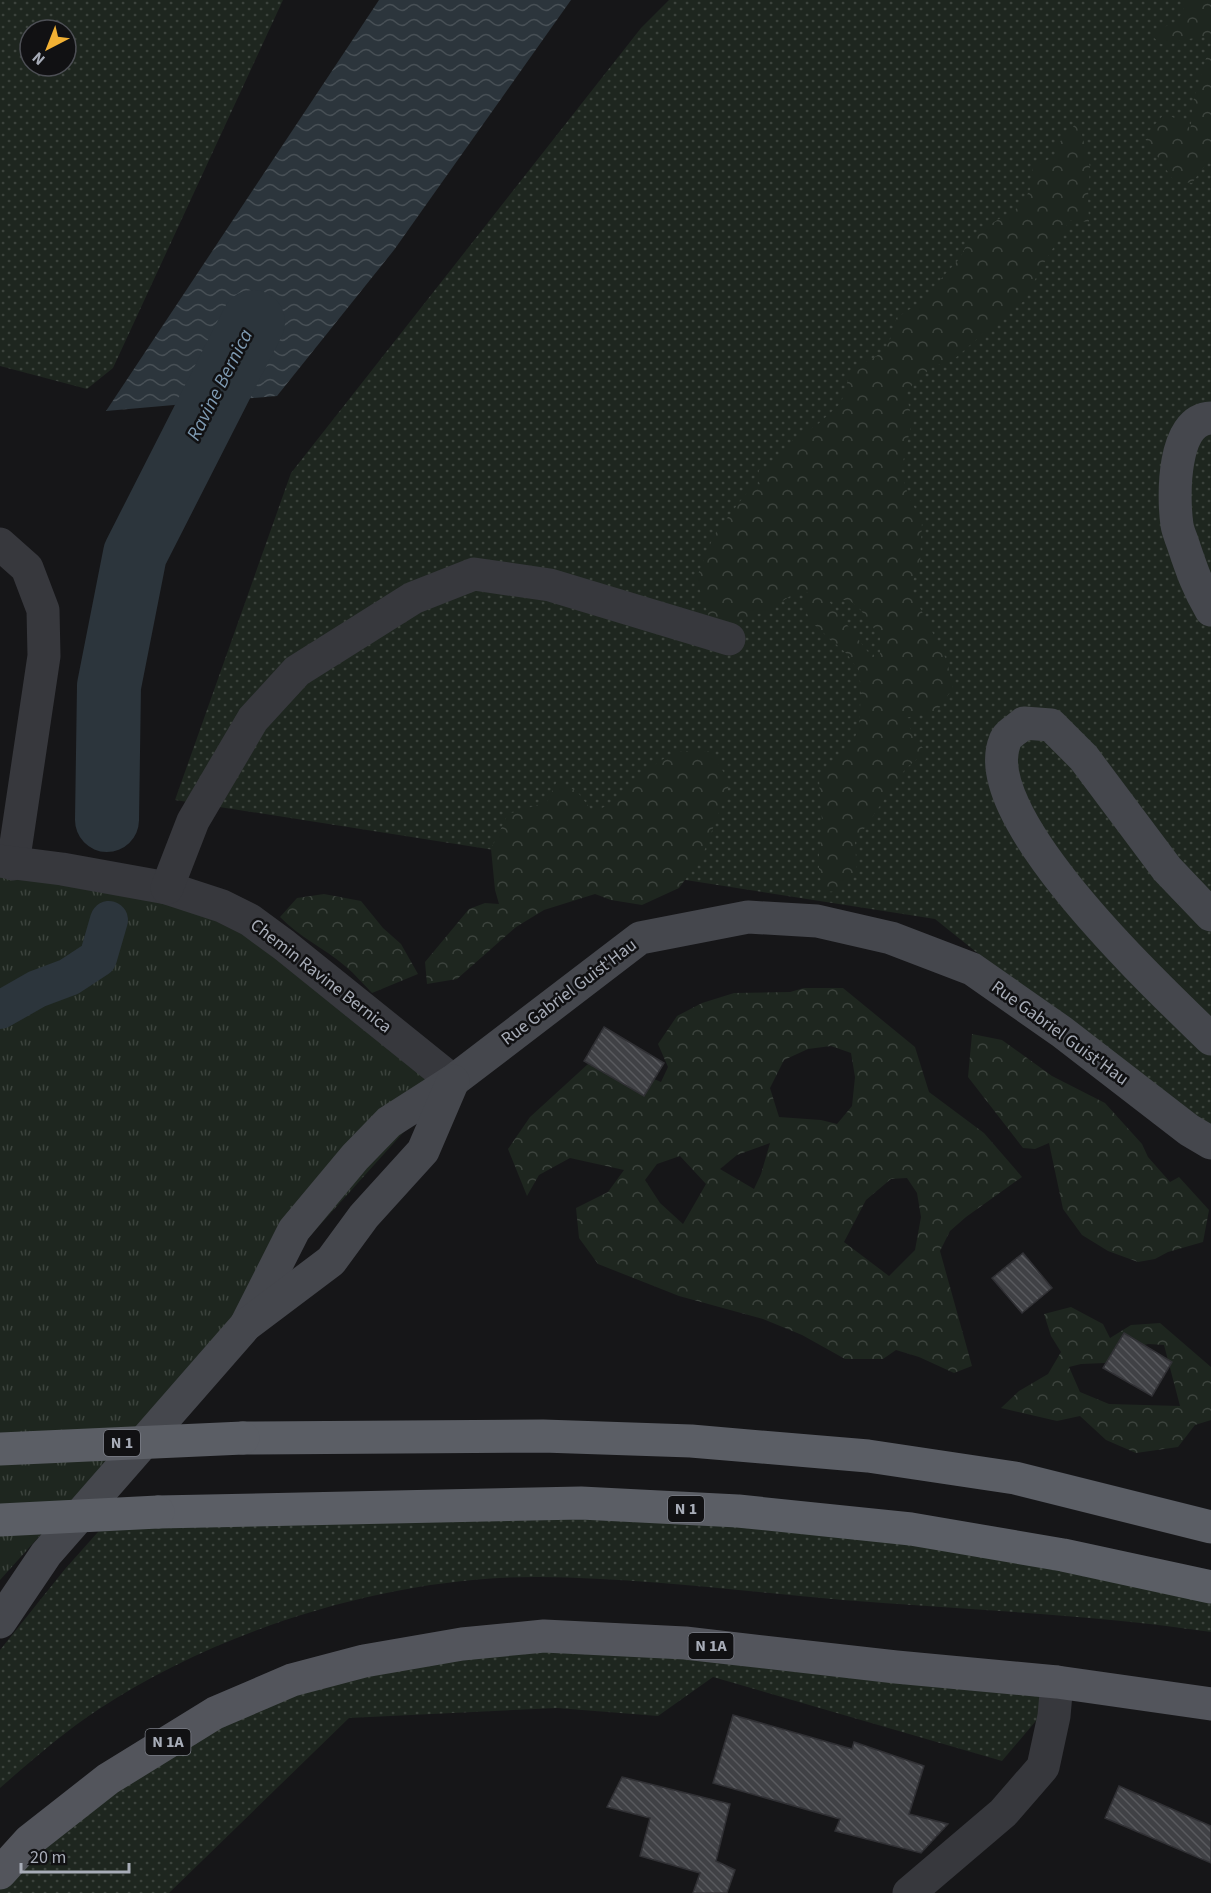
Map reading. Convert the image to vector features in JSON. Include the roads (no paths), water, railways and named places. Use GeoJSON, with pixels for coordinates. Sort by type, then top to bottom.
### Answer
{"type":"FeatureCollection","features":[{"type":"Feature","properties":{"kind":"highway","name":"N 1"},"geometry":{"type":"LineString","coordinates":[[0,1449],[243,1437],[554,1436],[691,1441],[868,1456],[1015,1478],[1211,1527]]}},
{"type":"Feature","properties":{"kind":"highway","name":"N 1"},"geometry":{"type":"LineString","coordinates":[[0,1520],[158,1512],[581,1503],[738,1511],[911,1528],[1063,1555],[1209,1587]]}},
{"type":"Feature","properties":{"kind":"main road"},"geometry":{"type":"LineString","coordinates":[[1211,418],[1204,418],[1186,432],[1176,471],[1177,526],[1197,585],[1211,610]]}},
{"type":"Feature","properties":{"kind":"main road"},"geometry":{"type":"LineString","coordinates":[[1211,915],[1167,869],[1084,758],[1051,725],[1024,723],[1005,739],[1000,765],[1015,810],[1064,885],[1119,949],[1211,1039]]}},
{"type":"Feature","properties":{"kind":"main road","name":"Rue Gabriel Guist'Hau"},"geometry":{"type":"LineString","coordinates":[[246,1325],[331,1261],[364,1216],[423,1151],[453,1081],[640,938],[748,917],[817,921],[891,938],[972,969],[1062,1032],[1189,1130],[1211,1143]]}},
{"type":"Feature","properties":{"kind":"main road"},"geometry":{"type":"LineString","coordinates":[[0,1622],[46,1554],[246,1325],[294,1230],[355,1157],[389,1122],[453,1081]]}},
{"type":"Feature","properties":{"kind":"main road"},"geometry":{"type":"LineString","coordinates":[[0,1589],[46,1554]]}},
{"type":"Feature","properties":{"kind":"main road","name":"N 1A"},"geometry":{"type":"LineString","coordinates":[[0,1873],[29,1841],[108,1779],[215,1713],[292,1680],[364,1661],[462,1644],[544,1636],[685,1643],[896,1667],[1057,1689],[1211,1704]]}},
{"type":"Feature","properties":{"kind":"street"},"geometry":{"type":"LineString","coordinates":[[0,544],[27,568],[43,610],[44,656],[6,862]]}},
{"type":"Feature","properties":{"kind":"street"},"geometry":{"type":"LineString","coordinates":[[167,888],[193,822],[252,719],[297,671],[413,598],[474,574],[550,585],[729,639]]}},
{"type":"Feature","properties":{"kind":"street","name":"Chemin Ravine Bernica"},"geometry":{"type":"LineString","coordinates":[[6,862],[62,869],[167,888],[222,906],[250,920],[284,945],[453,1081]]}},
{"type":"Feature","properties":{"kind":"street"},"geometry":{"type":"LineString","coordinates":[[909,1893],[1003,1813],[1043,1767],[1057,1689]]}},
{"type":"Feature","properties":{"kind":"water"},"geometry":{"type":"Polygon","coordinates":[[[379,0],[571,0],[394,250],[277,396],[106,411],[379,0]]]}},
{"type":"Feature","properties":{"kind":"waterway","name":"Ravine Bernica"},"geometry":{"type":"LineString","coordinates":[[107,820],[109,686],[135,554],[253,322]]}},
{"type":"Feature","properties":{"kind":"waterway"},"geometry":{"type":"LineString","coordinates":[[0,1010],[37,989],[69,977],[98,958],[109,920]]}}]}
